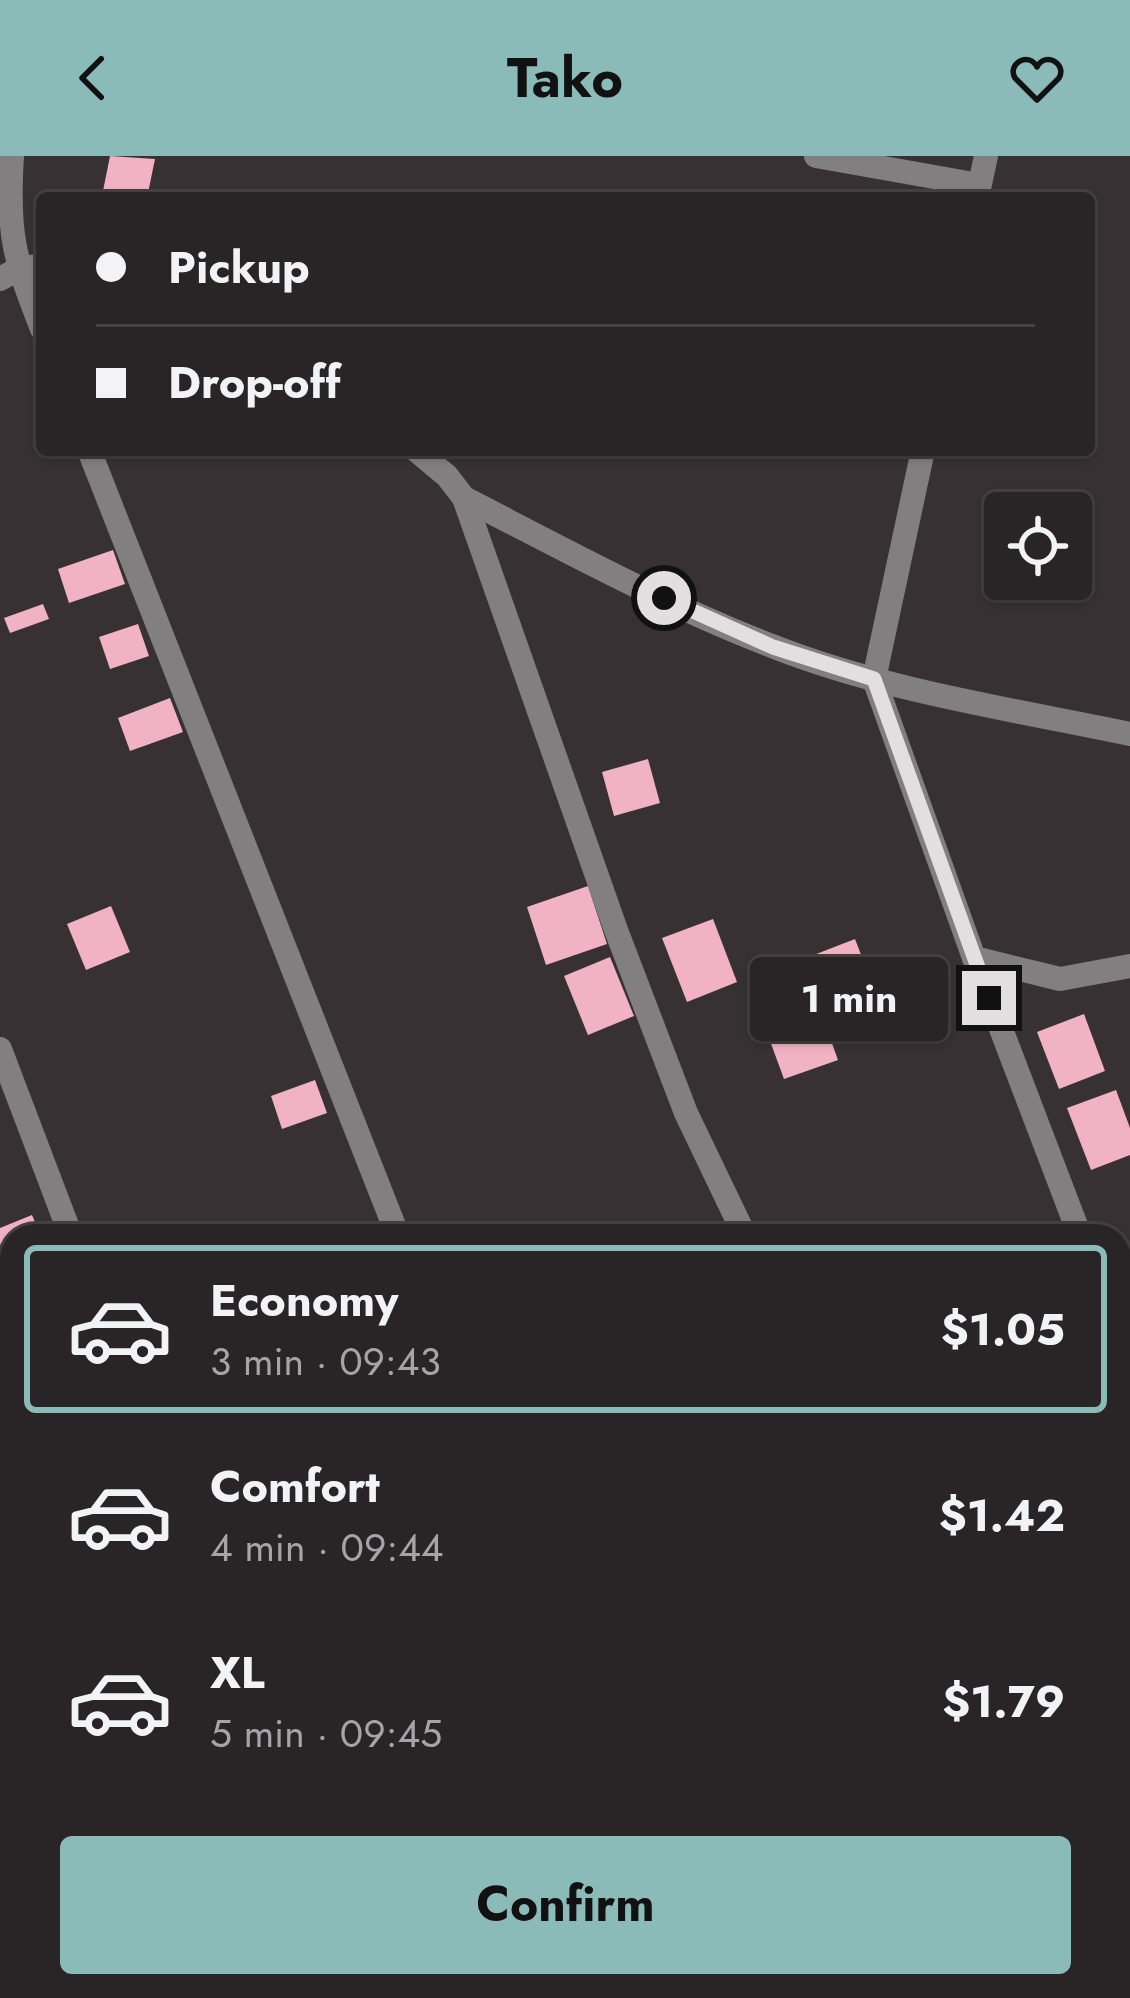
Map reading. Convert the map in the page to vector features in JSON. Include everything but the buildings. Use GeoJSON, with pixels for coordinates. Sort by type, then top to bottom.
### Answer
{"type":"FeatureCollection","features":[{"type":"Feature","properties":{"kind":"street"},"geometry":{"type":"LineString","coordinates":[[12,156],[8,215],[20,271],[36,313]]}},
{"type":"Feature","properties":{"kind":"street"},"geometry":{"type":"LineString","coordinates":[[816,156],[978,192],[986,156]]}},
{"type":"Feature","properties":{"kind":"street"},"geometry":{"type":"LineString","coordinates":[[91,456],[393,1224]]}},
{"type":"Feature","properties":{"kind":"street"},"geometry":{"type":"LineString","coordinates":[[423,456],[464,498],[616,930],[686,1113],[739,1224]]}},
{"type":"Feature","properties":{"kind":"street"},"geometry":{"type":"LineString","coordinates":[[921,456],[874,679],[1076,1224]]}},
{"type":"Feature","properties":{"kind":"street"},"geometry":{"type":"LineString","coordinates":[[464,498],[628,582],[773,647],[874,679],[1130,734]]}},
{"type":"Feature","properties":{"kind":"street"},"geometry":{"type":"LineString","coordinates":[[974,958],[1060,979],[1130,966]]}},
{"type":"Feature","properties":{"kind":"street"},"geometry":{"type":"LineString","coordinates":[[0,1049],[66,1224]]}},
{"type":"Feature","properties":{"kind":"route"},"geometry":{"type":"LineString","coordinates":[[664,598],[773,647],[874,679],[989,998]]}}]}
